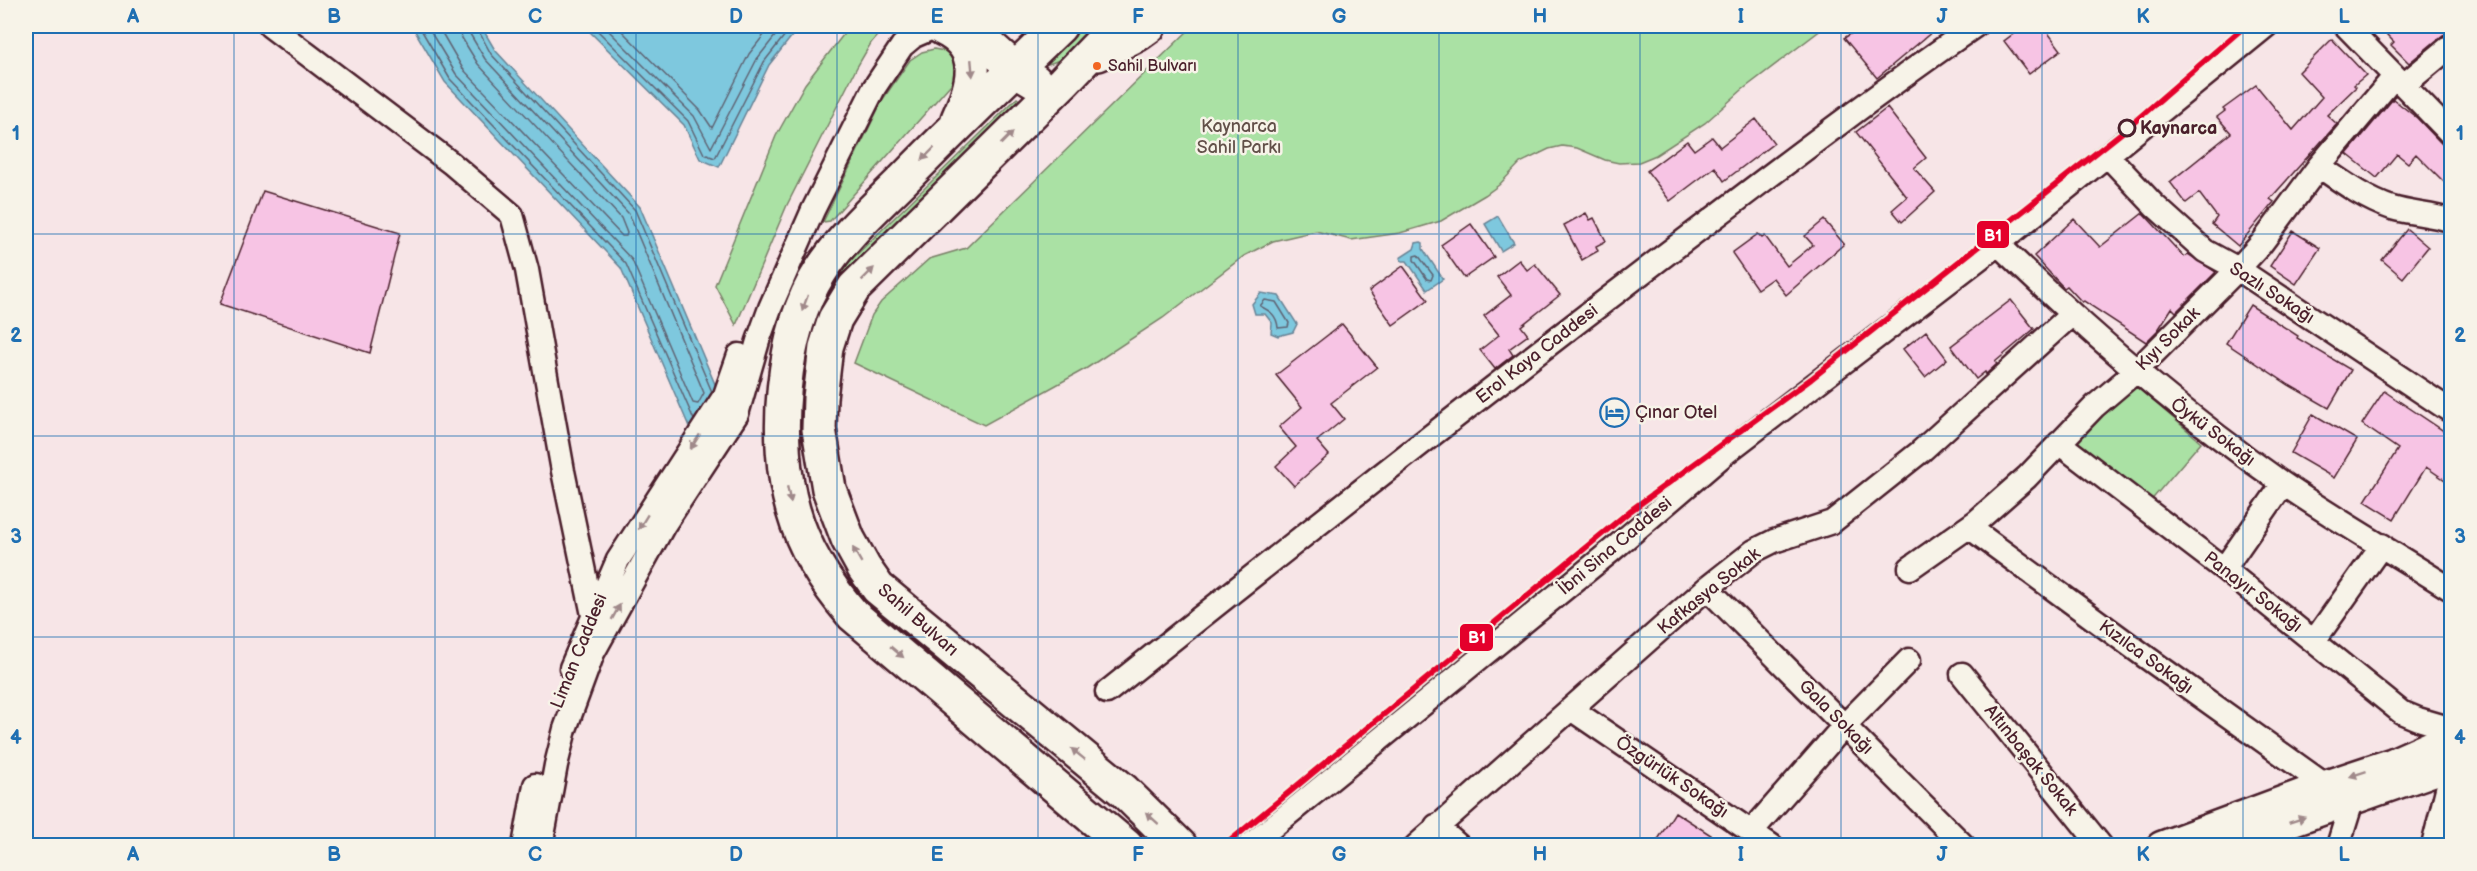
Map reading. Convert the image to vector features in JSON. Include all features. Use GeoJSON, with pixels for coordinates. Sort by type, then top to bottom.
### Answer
{"type":"FeatureCollection","features":[{"type":"Feature","properties":{"kind":"highway"},"geometry":{"type":"LineString","coordinates":[[944,26],[966,29],[982,38],[1015,69],[1038,82],[1058,88]]}},
{"type":"Feature","properties":{"kind":"highway"},"geometry":{"type":"LineString","coordinates":[[944,26],[963,43],[973,65],[970,92],[952,130]]}},
{"type":"Feature","properties":{"kind":"highway","name":"Sahil Bulvarı"},"geometry":{"type":"LineString","coordinates":[[1060,26],[952,130],[831,256],[809,292],[796,330],[786,383],[784,449],[786,479],[792,508],[813,560],[837,597],[853,615],[1126,846]]}},
{"type":"Feature","properties":{"kind":"highway","name":"Sahil Bulvarı"},"geometry":{"type":"LineString","coordinates":[[1117,26],[1058,88],[854,288],[843,304],[826,347],[822,370],[819,429],[822,458],[838,516],[848,539],[878,588],[1124,791],[1180,846]]}},
{"type":"Feature","properties":{"kind":"highway"},"geometry":{"type":"LineString","coordinates":[[1080,63],[1138,34],[1149,26]]}},
{"type":"Feature","properties":{"kind":"main road"},"geometry":{"type":"LineString","coordinates":[[2161,846],[2403,758],[2451,736]]}},
{"type":"Feature","properties":{"kind":"main road"},"geometry":{"type":"LineString","coordinates":[[2222,846],[2451,767]]}},
{"type":"Feature","properties":{"kind":"street"},"geometry":{"type":"LineString","coordinates":[[270,26],[451,163],[512,215],[527,270],[564,471],[594,615]]}},
{"type":"Feature","properties":{"kind":"street"},"geometry":{"type":"LineString","coordinates":[[723,417],[729,388],[748,326],[815,170],[874,59],[895,32],[903,26]]}},
{"type":"Feature","properties":{"kind":"street"},"geometry":{"type":"LineString","coordinates":[[683,478],[723,417],[741,403],[758,341],[770,308],[846,140],[874,88],[902,46],[914,36],[944,26]]}},
{"type":"Feature","properties":{"kind":"street","name":"Erol Kaya Caddesi"},"geometry":{"type":"LineString","coordinates":[[1107,692],[1324,518],[1522,364],[1876,94],[1974,26]]}},
{"type":"Feature","properties":{"kind":"street","name":"İbni Sina Caddesi"},"geometry":{"type":"LineString","coordinates":[[1249,846],[1611,551],[1728,451],[1998,244],[2266,26]]}},
{"type":"Feature","properties":{"kind":"street"},"geometry":{"type":"LineString","coordinates":[[2346,26],[2451,135]]}},
{"type":"Feature","properties":{"kind":"street","name":"Kıyı Sokak"},"geometry":{"type":"LineString","coordinates":[[1910,568],[1970,527],[2027,477],[2094,406],[2135,372],[2238,269],[2261,244],[2319,166],[2399,81],[2451,45]]}},
{"type":"Feature","properties":{"kind":"street","name":"Sazlı Sokağı"},"geometry":{"type":"LineString","coordinates":[[2108,156],[2154,205],[2205,251],[2238,269],[2451,412]]}},
{"type":"Feature","properties":{"kind":"street"},"geometry":{"type":"LineString","coordinates":[[2319,166],[2350,188],[2375,201],[2392,208],[2437,216],[2451,221]]}},
{"type":"Feature","properties":{"kind":"street","name":"Öykü Sokağı"},"geometry":{"type":"LineString","coordinates":[[1998,244],[2071,315],[2135,372],[2179,407],[2283,484],[2451,590]]}},
{"type":"Feature","properties":{"kind":"street","name":"Kafkasya Sokak"},"geometry":{"type":"LineString","coordinates":[[1416,846],[1707,588],[1754,551],[1774,541],[1832,522],[1920,452],[2071,315]]}},
{"type":"Feature","properties":{"kind":"street","name":"Panayır Sokağı"},"geometry":{"type":"LineString","coordinates":[[2059,443],[2224,569],[2401,712],[2451,729]]}},
{"type":"Feature","properties":{"kind":"street","name":"Liman Caddesi"},"geometry":{"type":"LineString","coordinates":[[524,846],[537,779],[562,689],[618,561],[683,478]]}},
{"type":"Feature","properties":{"kind":"street","name":"Liman Caddesi"},"geometry":{"type":"LineString","coordinates":[[541,846],[556,765],[579,686],[593,653],[664,525],[683,478]]}},
{"type":"Feature","properties":{"kind":"street"},"geometry":{"type":"LineString","coordinates":[[2224,569],[2283,484]]}},
{"type":"Feature","properties":{"kind":"street","name":"Kızılca Sokağı"},"geometry":{"type":"LineString","coordinates":[[1970,527],[2325,785]]}},
{"type":"Feature","properties":{"kind":"street"},"geometry":{"type":"LineString","coordinates":[[2314,641],[2382,545]]}},
{"type":"Feature","properties":{"kind":"street","name":"Gala Sokağı"},"geometry":{"type":"LineString","coordinates":[[1707,588],[1964,846]]}},
{"type":"Feature","properties":{"kind":"street"},"geometry":{"type":"LineString","coordinates":[[1751,832],[1844,726],[1909,660]]}},
{"type":"Feature","properties":{"kind":"street","name":"Altınbaşak Sokak"},"geometry":{"type":"LineString","coordinates":[[1962,674],[2101,846]]}},
{"type":"Feature","properties":{"kind":"street","name":"Özgürlük Sokağı"},"geometry":{"type":"LineString","coordinates":[[1571,709],[1773,846]]}},
{"type":"Feature","properties":{"kind":"street"},"geometry":{"type":"LineString","coordinates":[[2401,712],[2408,734],[2403,758]]}},
{"type":"Feature","properties":{"kind":"street"},"geometry":{"type":"LineString","coordinates":[[2433,846],[2451,767]]}},
{"type":"Feature","properties":{"kind":"street"},"geometry":{"type":"LineString","coordinates":[[2338,846],[2352,801]]}},
{"type":"Feature","properties":{"kind":"street"},"geometry":{"type":"LineString","coordinates":[[1436,826],[1459,846]]}},
{"type":"Feature","properties":{"kind":"green space"},"geometry":{"type":"Polygon","coordinates":[[[850,26],[885,26],[871,43],[857,67],[787,205],[736,325],[715,285],[776,136],[805,84],[850,26]]]}},
{"type":"Feature","properties":{"kind":"green space"},"geometry":{"type":"Polygon","coordinates":[[[1083,26],[1095,26],[1067,55],[1044,65],[1083,26]]]}},
{"type":"Feature","properties":{"kind":"green space","name":"Kaynarca Sahil Parkı"},"geometry":{"type":"Polygon","coordinates":[[[1193,26],[1826,26],[1742,90],[1705,123],[1656,155],[1639,162],[1619,163],[1605,160],[1577,148],[1562,146],[1549,149],[1520,163],[1499,185],[1441,221],[1400,233],[1351,240],[1316,231],[1273,241],[1244,256],[1163,318],[1087,368],[984,425],[854,363],[872,315],[881,302],[929,259],[966,248],[1193,26]]]}},
{"type":"Feature","properties":{"kind":"green space"},"geometry":{"type":"Polygon","coordinates":[[[934,49],[949,52],[957,59],[958,76],[830,221],[823,222],[883,99],[910,60],[922,52],[934,49]]]}},
{"type":"Feature","properties":{"kind":"green space"},"geometry":{"type":"Polygon","coordinates":[[[1017,98],[1024,104],[829,299],[827,297],[835,280],[847,264],[1017,98]]]}},
{"type":"Feature","properties":{"kind":"green space"},"geometry":{"type":"Polygon","coordinates":[[[2130,381],[2201,442],[2149,503],[2078,442],[2130,381]]]}},
{"type":"Feature","properties":{"kind":"water"},"geometry":{"type":"Polygon","coordinates":[[[412,26],[481,26],[495,50],[640,207],[720,396],[693,436],[621,268],[445,82],[412,26]]]}},
{"type":"Feature","properties":{"kind":"water"},"geometry":{"type":"Polygon","coordinates":[[[584,26],[800,26],[769,65],[719,167],[700,159],[684,125],[584,26]]]}},
{"type":"Feature","properties":{"kind":"water"},"geometry":{"type":"Polygon","coordinates":[[[1498,216],[1514,243],[1501,251],[1485,224],[1498,216]]]}},
{"type":"Feature","properties":{"kind":"water"},"geometry":{"type":"Polygon","coordinates":[[[1421,242],[1423,249],[1443,279],[1427,290],[1407,261],[1402,261],[1400,258],[1414,249],[1416,243],[1421,242]]]}},
{"type":"Feature","properties":{"kind":"water"},"geometry":{"type":"Polygon","coordinates":[[[1261,293],[1279,296],[1297,324],[1293,332],[1278,336],[1271,333],[1272,323],[1265,314],[1255,314],[1252,304],[1261,293]]]}},
{"type":"Feature","properties":{"kind":"building"},"geometry":{"type":"Polygon","coordinates":[[[1863,26],[1939,26],[1877,78],[1844,38],[1863,26]]]}},
{"type":"Feature","properties":{"kind":"building"},"geometry":{"type":"Polygon","coordinates":[[[2024,26],[2043,26],[2061,50],[2029,74],[2004,41],[2024,26]]]}},
{"type":"Feature","properties":{"kind":"building"},"geometry":{"type":"Polygon","coordinates":[[[2378,26],[2451,26],[2451,32],[2443,35],[2409,63],[2391,45],[2394,42],[2378,26]]]}},
{"type":"Feature","properties":{"kind":"building"},"geometry":{"type":"Polygon","coordinates":[[[2332,39],[2366,75],[2327,115],[2337,124],[2270,199],[2274,202],[2238,246],[2212,224],[2217,217],[2199,193],[2186,203],[2170,182],[2231,133],[2217,117],[2225,111],[2223,109],[2256,85],[2293,130],[2322,97],[2299,72],[2332,39]]]}},
{"type":"Feature","properties":{"kind":"building"},"geometry":{"type":"Polygon","coordinates":[[[2393,99],[2417,118],[2442,144],[2451,148],[2451,189],[2416,154],[2408,163],[2397,154],[2377,178],[2347,154],[2393,99]]]}},
{"type":"Feature","properties":{"kind":"building"},"geometry":{"type":"Polygon","coordinates":[[[1887,108],[1926,158],[1914,168],[1935,192],[1902,222],[1892,210],[1907,197],[1856,132],[1887,108]]]}},
{"type":"Feature","properties":{"kind":"building"},"geometry":{"type":"Polygon","coordinates":[[[1756,119],[1774,143],[1724,181],[1715,167],[1670,201],[1647,171],[1687,141],[1694,150],[1712,137],[1720,147],[1756,119]]]}},
{"type":"Feature","properties":{"kind":"building"},"geometry":{"type":"Polygon","coordinates":[[[263,191],[400,233],[370,353],[220,304],[263,191]]]}},
{"type":"Feature","properties":{"kind":"building"},"geometry":{"type":"Polygon","coordinates":[[[1586,213],[1590,220],[1594,218],[1606,241],[1596,246],[1598,251],[1582,260],[1564,225],[1586,213]]]}},
{"type":"Feature","properties":{"kind":"building"},"geometry":{"type":"Polygon","coordinates":[[[2143,213],[2184,257],[2188,254],[2216,272],[2176,312],[2172,308],[2158,330],[2146,342],[2084,301],[2082,302],[2067,286],[2064,288],[2034,256],[2074,219],[2100,247],[2143,213]]]}},
{"type":"Feature","properties":{"kind":"building"},"geometry":{"type":"Polygon","coordinates":[[[1824,220],[1844,244],[1786,295],[1773,278],[1757,289],[1732,253],[1758,234],[1762,238],[1765,236],[1787,266],[1813,245],[1805,236],[1824,220]]]}},
{"type":"Feature","properties":{"kind":"building"},"geometry":{"type":"Polygon","coordinates":[[[1471,224],[1494,257],[1464,278],[1441,245],[1471,224]]]}},
{"type":"Feature","properties":{"kind":"building"},"geometry":{"type":"Polygon","coordinates":[[[2407,229],[2428,247],[2403,278],[2382,260],[2407,229]]]}},
{"type":"Feature","properties":{"kind":"building"},"geometry":{"type":"Polygon","coordinates":[[[2293,231],[2320,248],[2296,284],[2270,266],[2293,231]]]}},
{"type":"Feature","properties":{"kind":"building"},"geometry":{"type":"Polygon","coordinates":[[[1519,260],[1527,270],[1535,264],[1560,295],[1521,326],[1528,335],[1509,349],[1513,355],[1495,369],[1480,350],[1499,335],[1484,316],[1511,295],[1497,277],[1519,260]]]}},
{"type":"Feature","properties":{"kind":"building"},"geometry":{"type":"Polygon","coordinates":[[[1403,266],[1428,300],[1393,325],[1369,291],[1403,266]]]}},
{"type":"Feature","properties":{"kind":"building"},"geometry":{"type":"Polygon","coordinates":[[[2011,300],[2034,329],[1995,362],[1997,364],[1986,374],[1985,372],[1976,379],[1951,346],[2011,300]]]}},
{"type":"Feature","properties":{"kind":"building"},"geometry":{"type":"Polygon","coordinates":[[[2250,305],[2298,336],[2297,338],[2351,370],[2329,408],[2289,385],[2226,343],[2250,305]]]}},
{"type":"Feature","properties":{"kind":"building"},"geometry":{"type":"Polygon","coordinates":[[[1342,324],[1377,367],[1331,403],[1344,419],[1317,441],[1329,455],[1294,486],[1276,466],[1296,447],[1279,427],[1302,407],[1276,375],[1342,324]]]}},
{"type":"Feature","properties":{"kind":"building"},"geometry":{"type":"Polygon","coordinates":[[[1926,331],[1947,359],[1925,377],[1903,349],[1926,331]]]}},
{"type":"Feature","properties":{"kind":"building"},"geometry":{"type":"Polygon","coordinates":[[[2384,391],[2451,436],[2451,484],[2426,467],[2394,519],[2365,501],[2398,449],[2362,424],[2384,391]]]}},
{"type":"Feature","properties":{"kind":"building"},"geometry":{"type":"Polygon","coordinates":[[[2313,414],[2357,440],[2334,478],[2291,453],[2313,414]]]}},
{"type":"Feature","properties":{"kind":"building"},"geometry":{"type":"Polygon","coordinates":[[[1675,812],[1728,846],[1654,846],[1675,812]]]}},
{"type":"Feature","properties":{"kind":"transit line","name":"B1"},"geometry":{"type":"LineString","coordinates":[[1224,846],[1630,511],[1811,379],[2125,130],[2245,26]]}},
{"type":"Feature","properties":{"kind":"place","name":"Sahil Bulvarı"},"geometry":{"type":"Point","coordinates":[1097,66]}},
{"type":"Feature","properties":{"kind":"place","name":"Kaynarca"},"geometry":{"type":"Point","coordinates":[2127,128]}},
{"type":"Feature","properties":{"kind":"place","name":"Çınar Otel"},"geometry":{"type":"Point","coordinates":[1614,412]}}]}
